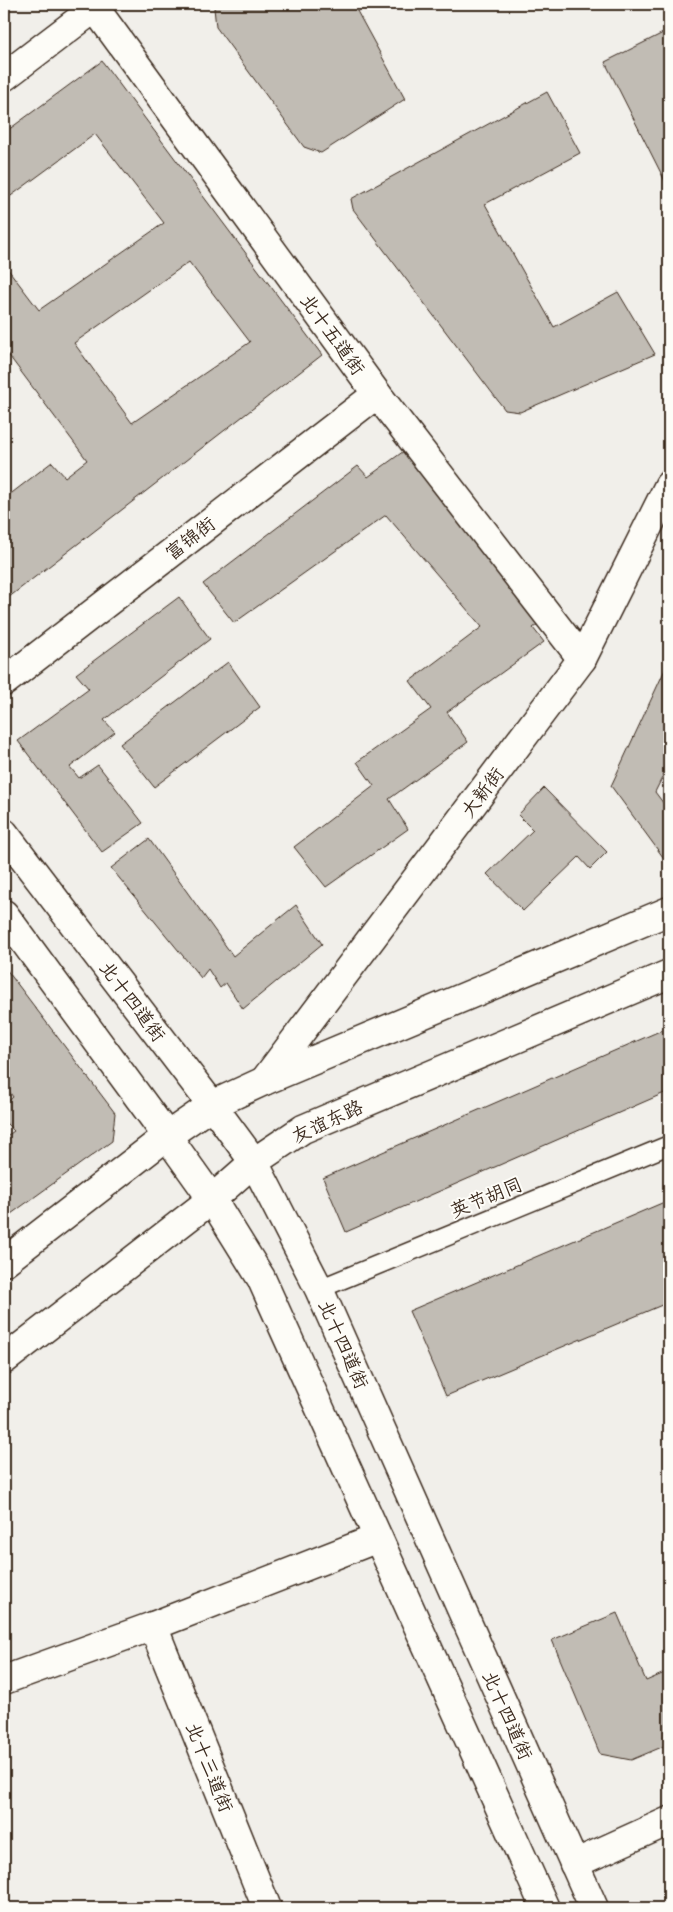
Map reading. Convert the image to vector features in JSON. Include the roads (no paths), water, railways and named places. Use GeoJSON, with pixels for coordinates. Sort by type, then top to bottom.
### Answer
{"type":"FeatureCollection","features":[{"type":"Feature","properties":{"kind":"main road"},"geometry":{"type":"LineString","coordinates":[[4,78],[95,5]]}},
{"type":"Feature","properties":{"kind":"main road","name":"北十五道街"},"geometry":{"type":"LineString","coordinates":[[95,5],[377,394],[582,659]]}},
{"type":"Feature","properties":{"kind":"main road","name":"富锦街"},"geometry":{"type":"LineString","coordinates":[[4,682],[377,394]]}},
{"type":"Feature","properties":{"kind":"main road","name":"大新街"},"geometry":{"type":"LineString","coordinates":[[264,1081],[582,659],[669,485]]}},
{"type":"Feature","properties":{"kind":"main road","name":"北十四道街"},"geometry":{"type":"LineString","coordinates":[[4,832],[254,1162],[319,1289],[594,1908]]}},
{"type":"Feature","properties":{"kind":"main road"},"geometry":{"type":"LineString","coordinates":[[4,1262],[167,1136],[212,1105],[264,1081],[669,911]]}},
{"type":"Feature","properties":{"kind":"main road"},"geometry":{"type":"LineString","coordinates":[[4,914],[212,1199],[261,1278],[545,1908]]}},
{"type":"Feature","properties":{"kind":"main road","name":"友谊东路"},"geometry":{"type":"LineString","coordinates":[[4,1360],[212,1199],[254,1162],[303,1129],[669,974]]}},
{"type":"Feature","properties":{"kind":"main road"},"geometry":{"type":"LineString","coordinates":[[4,1680],[153,1626],[378,1538]]}},
{"type":"Feature","properties":{"kind":"main road","name":"北十三道街"},"geometry":{"type":"LineString","coordinates":[[153,1626],[267,1908]]}},
{"type":"Feature","properties":{"kind":"main road"},"geometry":{"type":"LineString","coordinates":[[574,1864],[669,1821]]}},
{"type":"Feature","properties":{"kind":"lane","name":"英节胡同"},"geometry":{"type":"LineString","coordinates":[[319,1289],[669,1145]]}}]}
